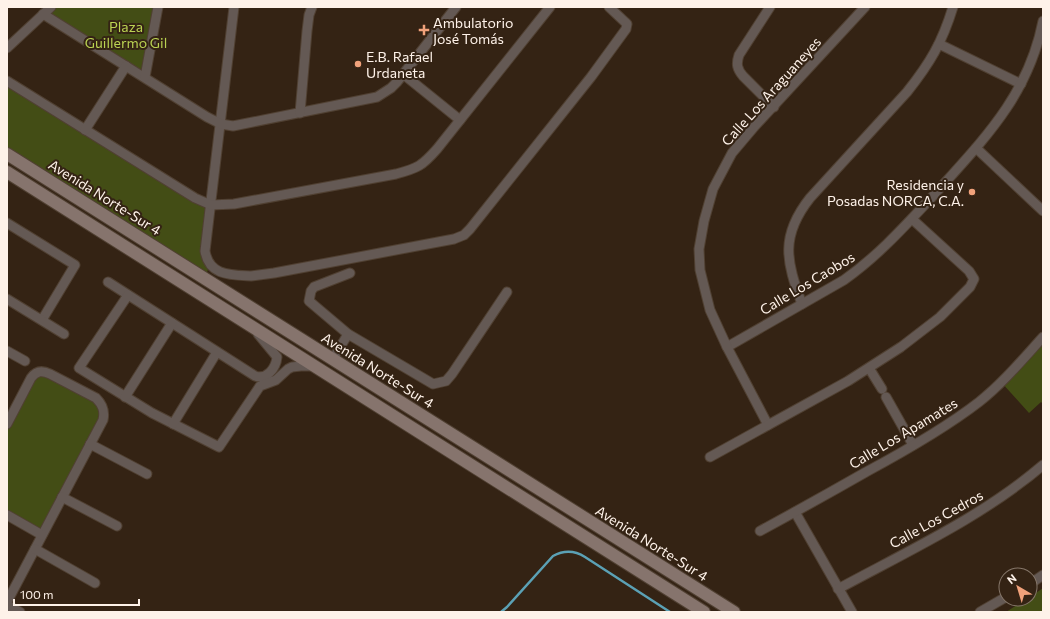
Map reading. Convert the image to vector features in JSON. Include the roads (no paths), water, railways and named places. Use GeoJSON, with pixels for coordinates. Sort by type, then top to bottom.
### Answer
{"type":"FeatureCollection","features":[{"type":"Feature","properties":{"kind":"main road","name":"Avenida Norte-Sur 4"},"geometry":{"type":"LineString","coordinates":[[7,154],[734,612]]}},
{"type":"Feature","properties":{"kind":"main road"},"geometry":{"type":"LineString","coordinates":[[7,172],[704,612]]}},
{"type":"Feature","properties":{"kind":"street"},"geometry":{"type":"LineString","coordinates":[[7,48],[51,7]]}},
{"type":"Feature","properties":{"kind":"street"},"geometry":{"type":"LineString","coordinates":[[144,77],[158,7]]}},
{"type":"Feature","properties":{"kind":"street"},"geometry":{"type":"LineString","coordinates":[[234,7],[211,205],[205,242],[205,256],[212,267],[222,273],[251,276],[447,240],[464,235],[530,154],[626,29],[627,24],[609,7]]}},
{"type":"Feature","properties":{"kind":"street"},"geometry":{"type":"LineString","coordinates":[[300,113],[307,31],[312,7]]}},
{"type":"Feature","properties":{"kind":"street"},"geometry":{"type":"LineString","coordinates":[[43,14],[207,117],[220,124],[239,126],[377,97],[391,88],[456,7]]}},
{"type":"Feature","properties":{"kind":"street"},"geometry":{"type":"LineString","coordinates":[[7,81],[195,198],[211,205],[234,204],[412,170],[422,165],[550,7]]}},
{"type":"Feature","properties":{"kind":"street"},"geometry":{"type":"LineString","coordinates":[[770,7],[736,62],[738,71],[774,106]]}},
{"type":"Feature","properties":{"kind":"street","name":"Calle Los Araguaneyes"},"geometry":{"type":"LineString","coordinates":[[768,425],[727,347],[710,310],[701,280],[700,270],[699,249],[704,221],[713,189],[724,166],[741,142],[866,7]]}},
{"type":"Feature","properties":{"kind":"street"},"geometry":{"type":"LineString","coordinates":[[802,304],[789,266],[788,254],[791,233],[798,215],[810,198],[907,92],[928,65],[939,44],[953,7]]}},
{"type":"Feature","properties":{"kind":"street","name":"Calle Los Caobos"},"geometry":{"type":"LineString","coordinates":[[727,347],[844,280],[861,268],[888,244],[976,148],[1007,109],[1036,52],[1043,21]]}},
{"type":"Feature","properties":{"kind":"street"},"geometry":{"type":"LineString","coordinates":[[939,44],[1021,84]]}},
{"type":"Feature","properties":{"kind":"street"},"geometry":{"type":"LineString","coordinates":[[84,130],[126,66]]}},
{"type":"Feature","properties":{"kind":"street"},"geometry":{"type":"LineString","coordinates":[[403,74],[460,120]]}},
{"type":"Feature","properties":{"kind":"street"},"geometry":{"type":"LineString","coordinates":[[976,148],[1042,208]]}},
{"type":"Feature","properties":{"kind":"street"},"geometry":{"type":"LineString","coordinates":[[710,457],[869,368],[901,347],[929,327],[954,304],[972,283],[974,279],[970,271],[912,219]]}},
{"type":"Feature","properties":{"kind":"street"},"geometry":{"type":"LineString","coordinates":[[7,223],[75,265],[42,320]]}},
{"type":"Feature","properties":{"kind":"street"},"geometry":{"type":"LineString","coordinates":[[206,279],[209,263]]}},
{"type":"Feature","properties":{"kind":"street"},"geometry":{"type":"LineString","coordinates":[[350,273],[314,287],[311,291],[309,301],[348,334],[433,384],[446,382],[507,292]]}},
{"type":"Feature","properties":{"kind":"street"},"geometry":{"type":"LineString","coordinates":[[108,282],[255,376],[273,377]]}},
{"type":"Feature","properties":{"kind":"street"},"geometry":{"type":"LineString","coordinates":[[128,295],[79,368],[173,424],[219,447],[258,387],[292,367],[314,366]]}},
{"type":"Feature","properties":{"kind":"street"},"geometry":{"type":"LineString","coordinates":[[7,299],[64,334]]}},
{"type":"Feature","properties":{"kind":"street"},"geometry":{"type":"LineString","coordinates":[[126,397],[172,323]]}},
{"type":"Feature","properties":{"kind":"street"},"geometry":{"type":"LineString","coordinates":[[252,326],[277,357],[292,367]]}},
{"type":"Feature","properties":{"kind":"street"},"geometry":{"type":"LineString","coordinates":[[332,359],[348,334]]}},
{"type":"Feature","properties":{"kind":"street","name":"Calle Los Apamates"},"geometry":{"type":"LineString","coordinates":[[760,531],[947,425],[979,402],[1001,382],[1043,337]]}},
{"type":"Feature","properties":{"kind":"street"},"geometry":{"type":"LineString","coordinates":[[7,351],[26,361]]}},
{"type":"Feature","properties":{"kind":"street"},"geometry":{"type":"LineString","coordinates":[[173,424],[217,352]]}},
{"type":"Feature","properties":{"kind":"street"},"geometry":{"type":"LineString","coordinates":[[273,377],[277,357]]}},
{"type":"Feature","properties":{"kind":"street"},"geometry":{"type":"LineString","coordinates":[[869,368],[913,445]]}},
{"type":"Feature","properties":{"kind":"street"},"geometry":{"type":"LineString","coordinates":[[7,424],[31,378],[38,372],[46,372],[96,398],[104,410],[104,416],[7,604],[20,612]]}},
{"type":"Feature","properties":{"kind":"street"},"geometry":{"type":"LineString","coordinates":[[90,444],[147,474]]}},
{"type":"Feature","properties":{"kind":"street","name":"Calle Los Cedros"},"geometry":{"type":"LineString","coordinates":[[838,589],[973,515],[1003,496],[1043,465]]}},
{"type":"Feature","properties":{"kind":"street"},"geometry":{"type":"LineString","coordinates":[[62,497],[117,526]]}},
{"type":"Feature","properties":{"kind":"street"},"geometry":{"type":"LineString","coordinates":[[795,512],[852,612]]}},
{"type":"Feature","properties":{"kind":"street"},"geometry":{"type":"LineString","coordinates":[[7,515],[42,534]]}},
{"type":"Feature","properties":{"kind":"street"},"geometry":{"type":"LineString","coordinates":[[35,549],[95,583]]}},
{"type":"Feature","properties":{"kind":"street"},"geometry":{"type":"LineString","coordinates":[[980,612],[998,602]]}},
{"type":"Feature","properties":{"kind":"waterway"},"geometry":{"type":"LineString","coordinates":[[501,612],[553,556],[569,552],[577,553],[585,557],[670,612]]}},
{"type":"Feature","properties":{"kind":"place","name":"Ambulatorio José Tomás"},"geometry":{"type":"Point","coordinates":[424,30]}},
{"type":"Feature","properties":{"kind":"place","name":"E.B. Rafael Urdaneta"},"geometry":{"type":"Point","coordinates":[358,64]}},
{"type":"Feature","properties":{"kind":"place","name":"Residencia y Posadas NORCA, C.A."},"geometry":{"type":"Point","coordinates":[972,192]}},
{"type":"Feature","properties":{"kind":"park label","name":"Plaza Guillermo Gil"},"geometry":{"type":"Point","coordinates":[126,34]}}]}
